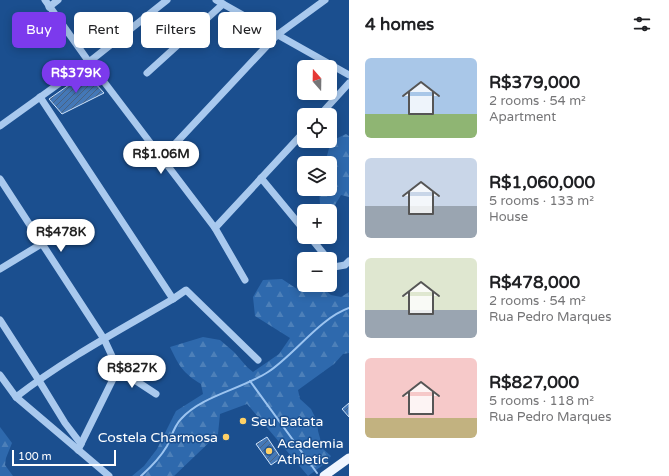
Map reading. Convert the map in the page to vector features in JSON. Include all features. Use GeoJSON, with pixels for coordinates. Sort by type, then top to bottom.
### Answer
{"type":"FeatureCollection","features":[{"type":"Feature","properties":{"kind":"main road"},"geometry":{"type":"LineString","coordinates":[[324,476],[349,458]]}},
{"type":"Feature","properties":{"kind":"street"},"geometry":{"type":"LineString","coordinates":[[45,0],[89,62],[214,228],[245,280]]}},
{"type":"Feature","properties":{"kind":"street"},"geometry":{"type":"LineString","coordinates":[[49,7],[58,0]]}},
{"type":"Feature","properties":{"kind":"street"},"geometry":{"type":"LineString","coordinates":[[0,126],[89,62],[167,0]]}},
{"type":"Feature","properties":{"kind":"street"},"geometry":{"type":"LineString","coordinates":[[216,0],[349,75]]}},
{"type":"Feature","properties":{"kind":"street"},"geometry":{"type":"LineString","coordinates":[[161,159],[277,35],[325,0]]}},
{"type":"Feature","properties":{"kind":"street"},"geometry":{"type":"LineString","coordinates":[[147,73],[223,4]]}},
{"type":"Feature","properties":{"kind":"street"},"geometry":{"type":"LineString","coordinates":[[326,108],[349,83]]}},
{"type":"Feature","properties":{"kind":"street"},"geometry":{"type":"LineString","coordinates":[[40,97],[173,299]]}},
{"type":"Feature","properties":{"kind":"street"},"geometry":{"type":"LineString","coordinates":[[214,228],[297,139]]}},
{"type":"Feature","properties":{"kind":"street"},"geometry":{"type":"LineString","coordinates":[[261,178],[297,222]]}},
{"type":"Feature","properties":{"kind":"street"},"geometry":{"type":"LineString","coordinates":[[0,179],[104,338],[118,369],[156,394]]}},
{"type":"Feature","properties":{"kind":"street"},"geometry":{"type":"LineString","coordinates":[[0,269],[43,243]]}},
{"type":"Feature","properties":{"kind":"street"},"geometry":{"type":"LineString","coordinates":[[316,244],[322,252]]}},
{"type":"Feature","properties":{"kind":"street"},"geometry":{"type":"LineString","coordinates":[[337,266],[345,265],[349,261]]}},
{"type":"Feature","properties":{"kind":"street"},"geometry":{"type":"LineString","coordinates":[[16,397],[38,379],[186,290],[258,360]]}},
{"type":"Feature","properties":{"kind":"street"},"geometry":{"type":"LineString","coordinates":[[0,320],[80,447]]}},
{"type":"Feature","properties":{"kind":"street"},"geometry":{"type":"LineString","coordinates":[[80,447],[118,369]]}},
{"type":"Feature","properties":{"kind":"street"},"geometry":{"type":"LineString","coordinates":[[0,375],[16,397],[80,447],[109,476]]}},
{"type":"Feature","properties":{"kind":"green space"},"geometry":{"type":"Polygon","coordinates":[[[346,134],[349,136],[349,197],[341,195],[336,204],[320,204],[319,196],[337,196],[337,156],[327,156],[329,148],[337,148],[337,138],[346,134]]]}},
{"type":"Feature","properties":{"kind":"green space"},"geometry":{"type":"Polygon","coordinates":[[[282,279],[297,289],[297,292],[327,292],[331,295],[341,297],[349,292],[349,353],[343,354],[334,364],[298,390],[300,399],[311,409],[317,421],[323,449],[331,456],[327,462],[308,476],[247,404],[220,414],[218,434],[174,476],[132,476],[144,466],[157,449],[176,411],[203,394],[201,384],[182,368],[170,347],[203,337],[220,340],[253,372],[279,354],[290,338],[255,316],[253,297],[263,280],[282,279]]]}},
{"type":"Feature","properties":{"kind":"green space"},"geometry":{"type":"Polygon","coordinates":[[[0,427],[12,443],[5,465],[13,476],[0,476],[0,427]]]}},
{"type":"Feature","properties":{"kind":"building"},"geometry":{"type":"Polygon","coordinates":[[[86,73],[104,93],[62,114],[49,99],[86,73]]]}},
{"type":"Feature","properties":{"kind":"building"},"geometry":{"type":"Polygon","coordinates":[[[349,403],[349,417],[342,409],[349,403]]]}},
{"type":"Feature","properties":{"kind":"building","name":"Academia Athletic"},"geometry":{"type":"Polygon","coordinates":[[[267,437],[281,458],[271,465],[256,444],[267,437]]]}},
{"type":"Feature","properties":{"kind":"waterway"},"geometry":{"type":"LineString","coordinates":[[141,476],[152,466],[167,446],[176,425],[189,411],[199,404],[258,378],[268,372],[278,365],[317,328],[338,313],[349,308]]}},
{"type":"Feature","properties":{"kind":"waterway"},"geometry":{"type":"LineString","coordinates":[[250,381],[317,473]]}},
{"type":"Feature","properties":{"kind":"place","name":"Seu Batata"},"geometry":{"type":"Point","coordinates":[243,421]}},
{"type":"Feature","properties":{"kind":"place","name":"Costela Charmosa"},"geometry":{"type":"Point","coordinates":[226,437]}},
{"type":"Feature","properties":{"kind":"place","name":"Academia Athletic"},"geometry":{"type":"Point","coordinates":[269,451]}}]}
